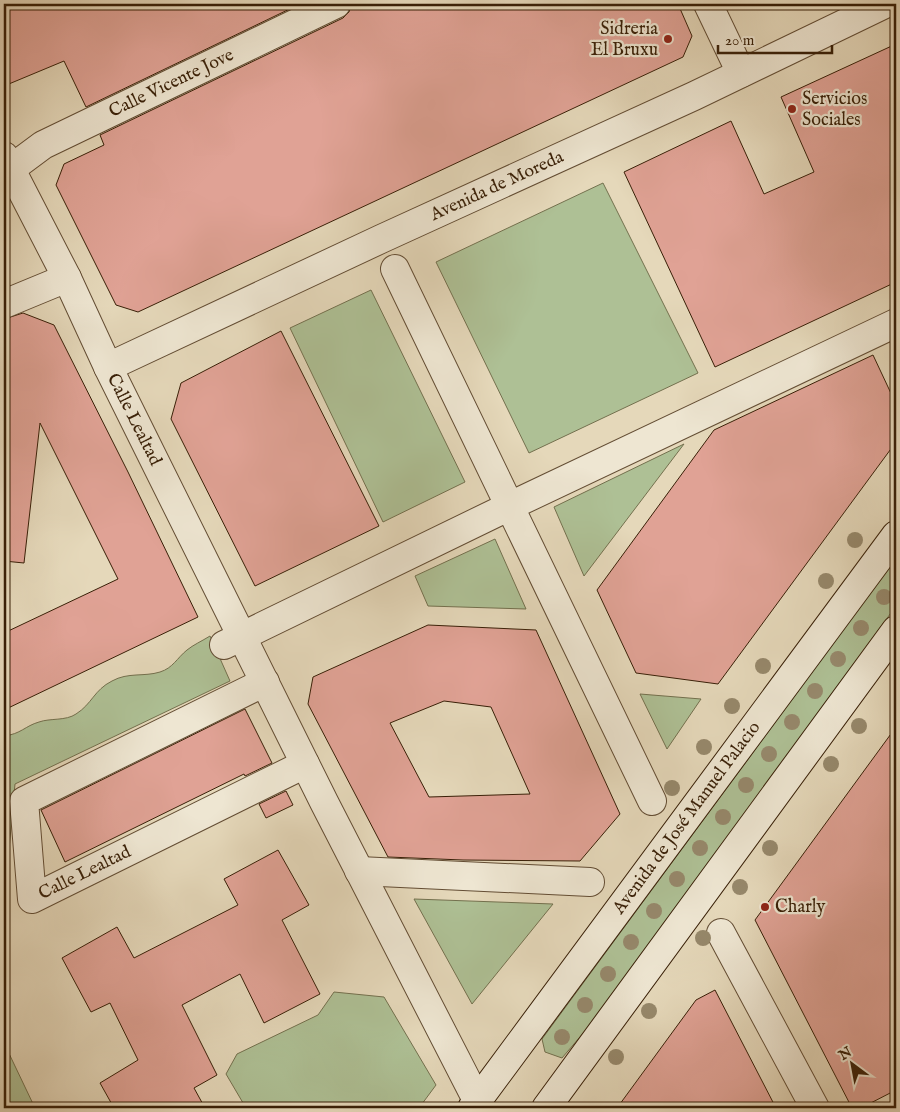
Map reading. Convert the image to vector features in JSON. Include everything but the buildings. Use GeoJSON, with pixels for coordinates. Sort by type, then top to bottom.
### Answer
{"type":"FeatureCollection","features":[{"type":"Feature","properties":{"kind":"street","name":"Calle Vicente Jove"},"geometry":{"type":"LineString","coordinates":[[6,166],[43,145],[336,4]]}},
{"type":"Feature","properties":{"kind":"street"},"geometry":{"type":"LineString","coordinates":[[708,4],[741,73]]}},
{"type":"Feature","properties":{"kind":"street","name":"Avenida de Moreda"},"geometry":{"type":"LineString","coordinates":[[108,367],[741,73],[885,4]]}},
{"type":"Feature","properties":{"kind":"street","name":"Calle Lealtad"},"geometry":{"type":"LineString","coordinates":[[6,166],[67,278],[233,640],[265,682],[477,1106]]}},
{"type":"Feature","properties":{"kind":"street"},"geometry":{"type":"LineString","coordinates":[[395,269],[652,801]]}},
{"type":"Feature","properties":{"kind":"street"},"geometry":{"type":"LineString","coordinates":[[4,304],[67,278]]}},
{"type":"Feature","properties":{"kind":"street"},"geometry":{"type":"LineString","coordinates":[[233,640],[896,323]]}},
{"type":"Feature","properties":{"kind":"street","name":"Avenida de José Manuel Palacio"},"geometry":{"type":"LineString","coordinates":[[477,1106],[896,535]]}},
{"type":"Feature","properties":{"kind":"street"},"geometry":{"type":"LineString","coordinates":[[546,1108],[896,630]]}},
{"type":"Feature","properties":{"kind":"street","name":"Calle Lealtad"},"geometry":{"type":"LineString","coordinates":[[265,682],[24,801],[32,898],[305,764]]}},
{"type":"Feature","properties":{"kind":"street"},"geometry":{"type":"LineString","coordinates":[[359,871],[590,882]]}},
{"type":"Feature","properties":{"kind":"street"},"geometry":{"type":"LineString","coordinates":[[721,933],[815,1108]]}},
{"type":"Feature","properties":{"kind":"green space"},"geometry":{"type":"Polygon","coordinates":[[[603,183],[698,373],[529,453],[436,262],[603,183]]]}},
{"type":"Feature","properties":{"kind":"green space"},"geometry":{"type":"Polygon","coordinates":[[[371,290],[465,482],[383,522],[290,328],[371,290]]]}},
{"type":"Feature","properties":{"kind":"green space"},"geometry":{"type":"Polygon","coordinates":[[[684,444],[584,576],[554,507],[684,444]]]}},
{"type":"Feature","properties":{"kind":"green space"},"geometry":{"type":"Polygon","coordinates":[[[495,539],[526,609],[428,606],[415,576],[495,539]]]}},
{"type":"Feature","properties":{"kind":"green space"},"geometry":{"type":"Polygon","coordinates":[[[896,558],[896,606],[591,1024],[562,1058],[545,1052],[542,1039],[896,558]]]}},
{"type":"Feature","properties":{"kind":"green space"},"geometry":{"type":"Polygon","coordinates":[[[210,636],[230,681],[15,784],[4,904],[4,736],[15,734],[39,722],[72,716],[86,706],[101,689],[112,681],[124,676],[164,670],[172,665],[189,648],[210,636]]]}},
{"type":"Feature","properties":{"kind":"green space"},"geometry":{"type":"Polygon","coordinates":[[[640,694],[701,699],[667,749],[640,694]]]}},
{"type":"Feature","properties":{"kind":"green space"},"geometry":{"type":"Polygon","coordinates":[[[414,899],[553,904],[472,1004],[414,899]]]}},
{"type":"Feature","properties":{"kind":"green space"},"geometry":{"type":"Polygon","coordinates":[[[334,992],[384,997],[436,1085],[419,1108],[246,1108],[226,1074],[237,1054],[318,1015],[334,992]]]}},
{"type":"Feature","properties":{"kind":"green space"},"geometry":{"type":"Polygon","coordinates":[[[4,1043],[35,1108],[4,1108],[4,1043]]]}},
{"type":"Feature","properties":{"kind":"place","name":"Sidreria El Bruxu"},"geometry":{"type":"Point","coordinates":[668,39]}},
{"type":"Feature","properties":{"kind":"place","name":"Servicios Sociales"},"geometry":{"type":"Point","coordinates":[792,109]}},
{"type":"Feature","properties":{"kind":"place","name":"Charly"},"geometry":{"type":"Point","coordinates":[765,907]}}]}
